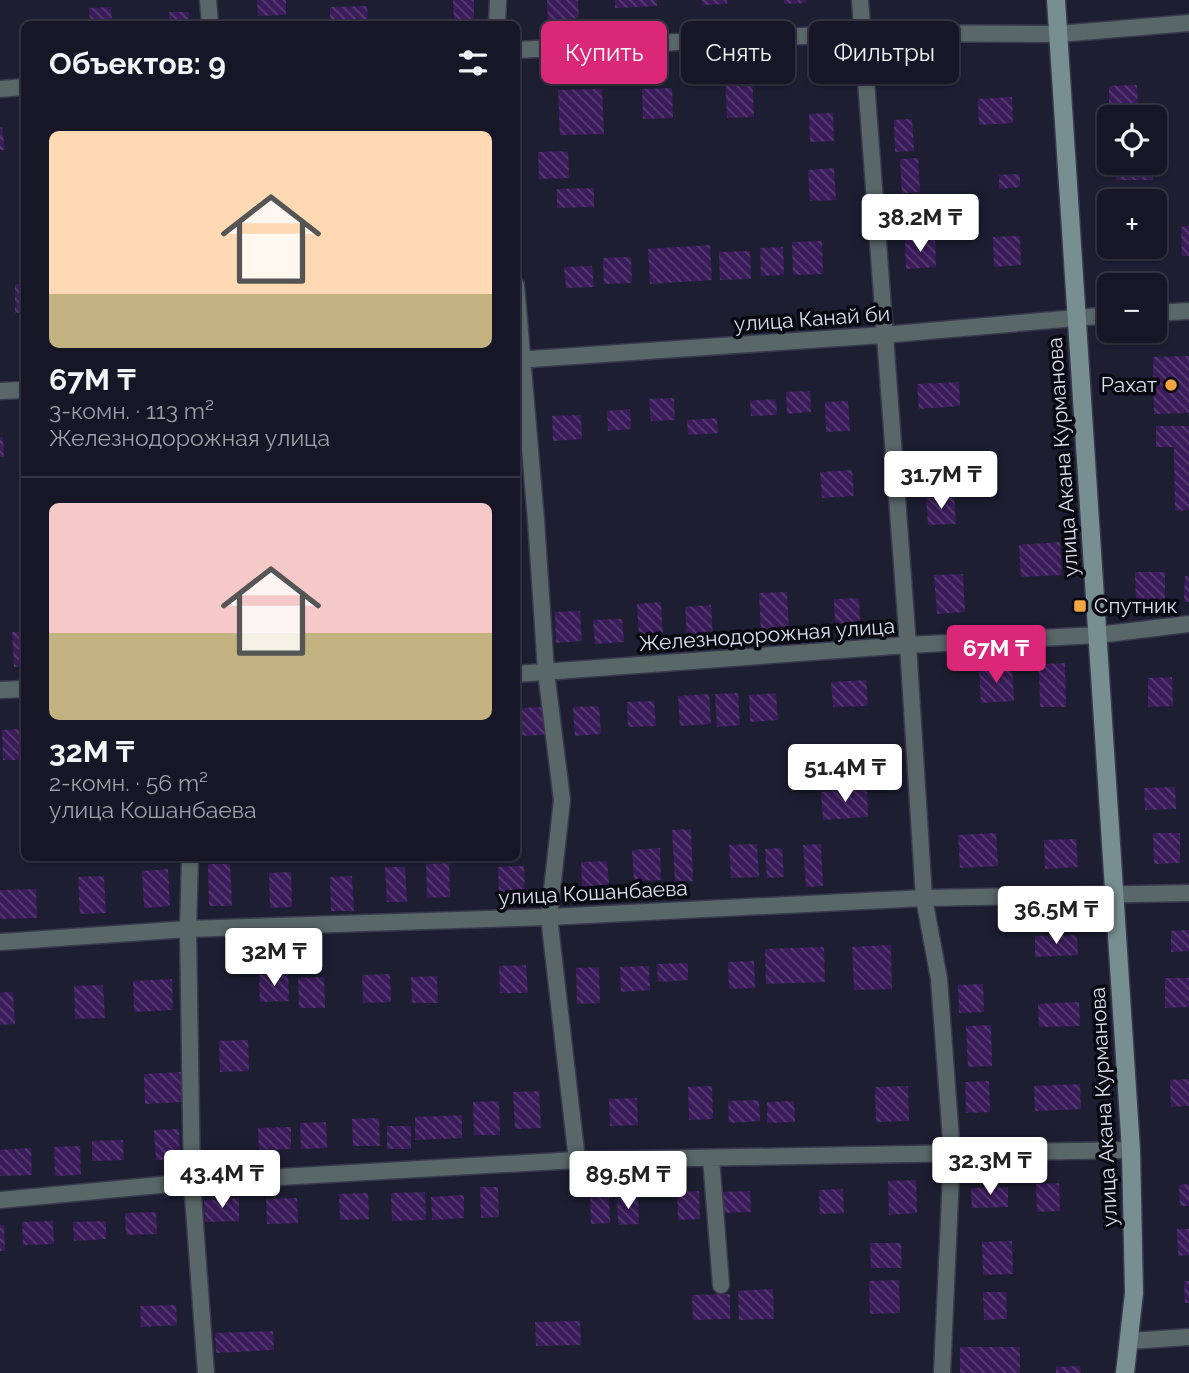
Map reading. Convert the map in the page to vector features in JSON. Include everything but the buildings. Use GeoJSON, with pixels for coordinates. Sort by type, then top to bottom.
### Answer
{"type":"FeatureCollection","features":[{"type":"Feature","properties":{"kind":"main road","name":"улица Акана Курманова"},"geometry":{"type":"LineString","coordinates":[[1056,0],[1131,1150],[1134,1293],[1125,1373]]}},
{"type":"Feature","properties":{"kind":"street"},"geometry":{"type":"LineString","coordinates":[[208,0],[210,21]]}},
{"type":"Feature","properties":{"kind":"street"},"geometry":{"type":"LineString","coordinates":[[497,21],[498,0]]}},
{"type":"Feature","properties":{"kind":"street"},"geometry":{"type":"LineString","coordinates":[[860,0],[862,21]]}},
{"type":"Feature","properties":{"kind":"street"},"geometry":{"type":"LineString","coordinates":[[959,33],[1059,34],[1189,23]]}},
{"type":"Feature","properties":{"kind":"street"},"geometry":{"type":"LineString","coordinates":[[520,50],[809,36]]}},
{"type":"Feature","properties":{"kind":"street"},"geometry":{"type":"LineString","coordinates":[[866,84],[924,898],[939,979],[952,1153],[942,1373]]}},
{"type":"Feature","properties":{"kind":"street"},"geometry":{"type":"LineString","coordinates":[[0,89],[21,87]]}},
{"type":"Feature","properties":{"kind":"street"},"geometry":{"type":"LineString","coordinates":[[1167,312],[1189,311]]}},
{"type":"Feature","properties":{"kind":"street","name":"улица Канай би"},"geometry":{"type":"LineString","coordinates":[[520,360],[883,335],[1097,316]]}},
{"type":"Feature","properties":{"kind":"street"},"geometry":{"type":"LineString","coordinates":[[520,369],[536,520],[546,672],[562,800],[549,917],[577,1160]]}},
{"type":"Feature","properties":{"kind":"street"},"geometry":{"type":"LineString","coordinates":[[0,391],[21,390]]}},
{"type":"Feature","properties":{"kind":"street","name":"Железнодорожная улица"},"geometry":{"type":"LineString","coordinates":[[520,674],[908,645],[1098,635],[1189,624]]}},
{"type":"Feature","properties":{"kind":"street"},"geometry":{"type":"LineString","coordinates":[[0,690],[21,690]]}},
{"type":"Feature","properties":{"kind":"street"},"geometry":{"type":"LineString","coordinates":[[190,861],[188,929],[192,1182],[206,1373]]}},
{"type":"Feature","properties":{"kind":"street","name":"улица Кошанбаева"},"geometry":{"type":"LineString","coordinates":[[0,942],[188,929],[549,917],[924,898],[1189,893]]}},
{"type":"Feature","properties":{"kind":"street"},"geometry":{"type":"LineString","coordinates":[[0,1200],[192,1182],[577,1160],[1131,1150]]}},
{"type":"Feature","properties":{"kind":"street"},"geometry":{"type":"LineString","coordinates":[[711,1158],[721,1285]]}},
{"type":"Feature","properties":{"kind":"street"},"geometry":{"type":"LineString","coordinates":[[1130,1341],[1189,1336]]}},
{"type":"Feature","properties":{"kind":"place","name":"Рахат"},"geometry":{"type":"Point","coordinates":[1171,385]}},
{"type":"Feature","properties":{"kind":"place","name":"Спутник"},"geometry":{"type":"Point","coordinates":[1080,606]}}]}
